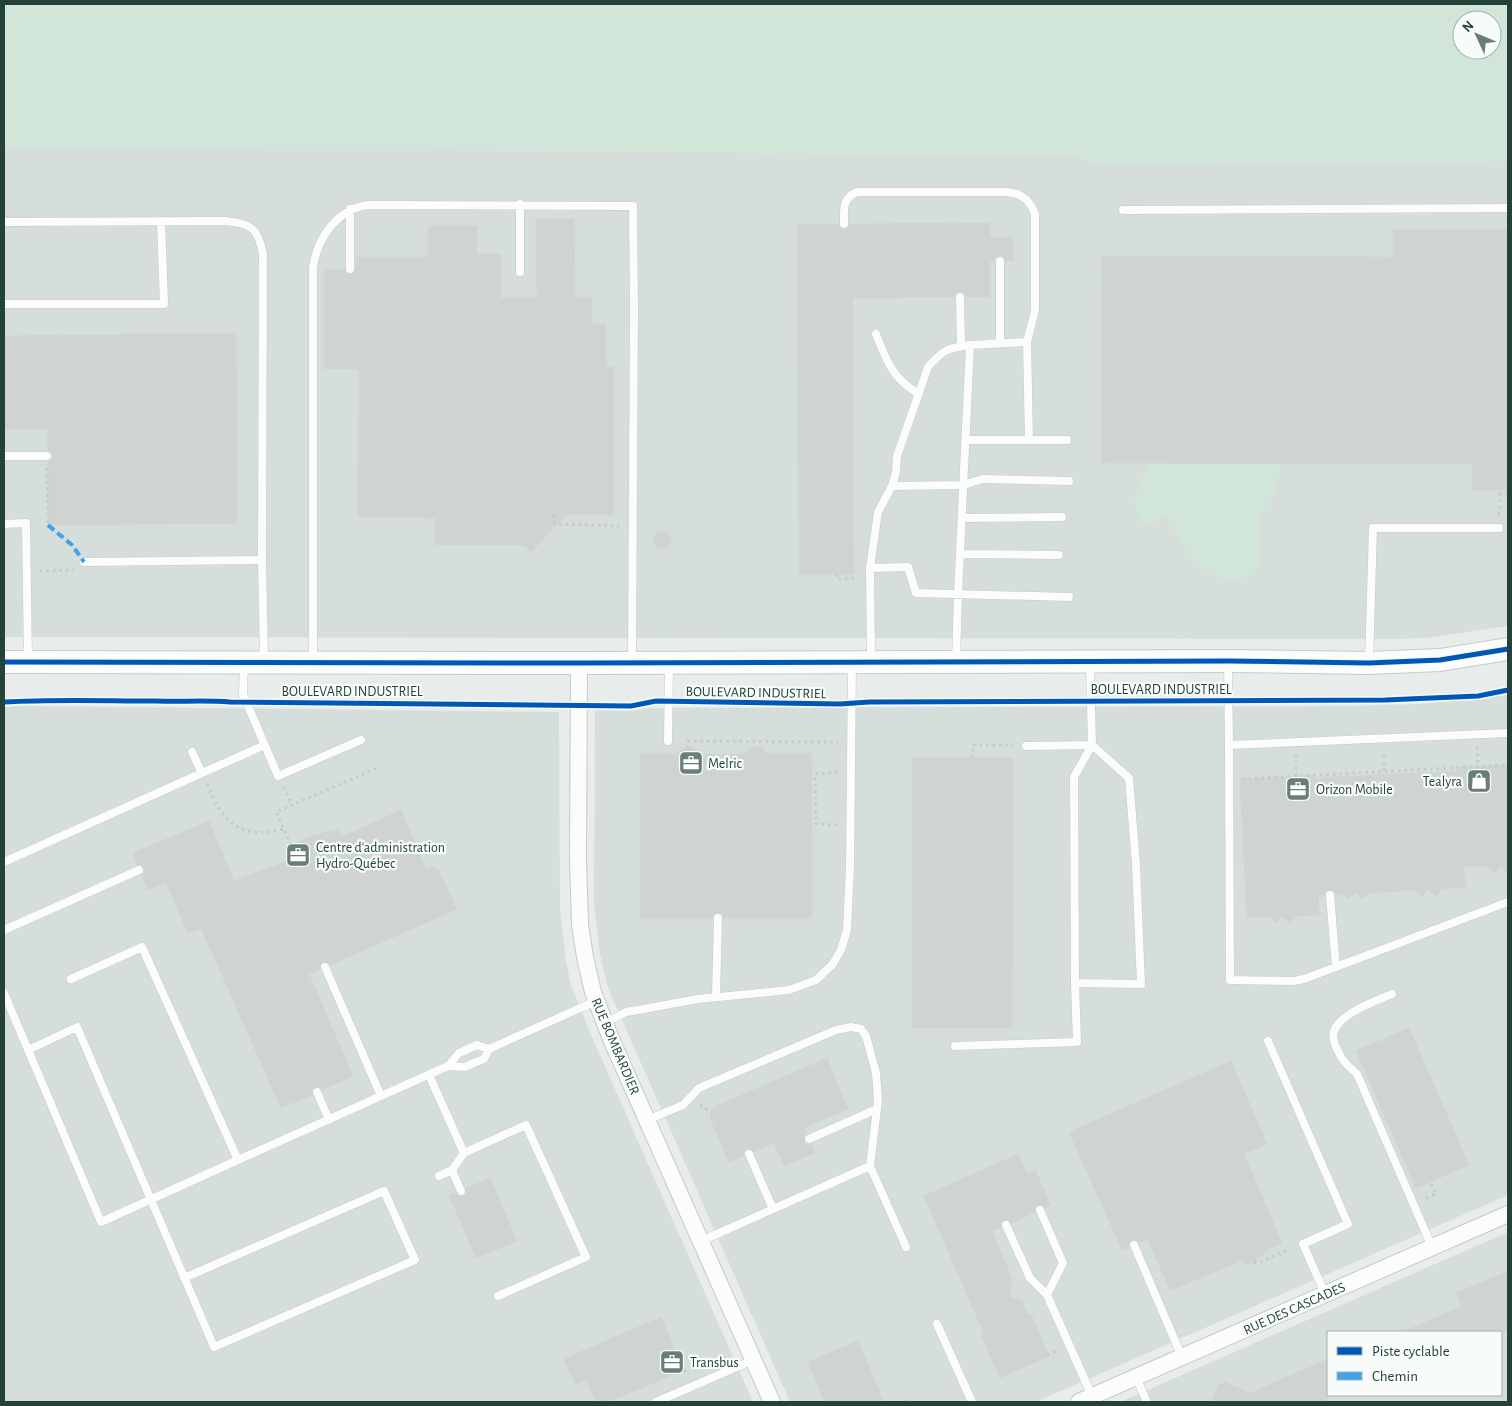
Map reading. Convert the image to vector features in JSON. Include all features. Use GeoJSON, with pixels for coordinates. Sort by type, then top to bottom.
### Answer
{"type":"FeatureCollection","features":[{"type":"Feature","properties":{"kind":"street","name":"BOULEVARD INDUSTRIEL"},"geometry":{"type":"LineString","coordinates":[[4,662],[956,663],[1228,661],[1369,663],[1440,660],[1508,649]]}},
{"type":"Feature","properties":{"kind":"street","name":"RUE BOMBARDIER"},"geometry":{"type":"LineString","coordinates":[[579,663],[579,906],[582,941],[589,975],[596,1001],[605,1023],[772,1402]]}},
{"type":"Feature","properties":{"kind":"street","name":"RUE DES CASCADES"},"geometry":{"type":"LineString","coordinates":[[1085,1399],[1508,1214]]}},
{"type":"Feature","properties":{"kind":"lane"},"geometry":{"type":"LineString","coordinates":[[844,224],[846,200],[850,195],[857,192],[986,191],[1018,194],[1027,200],[1032,206],[1034,214],[1035,310],[1027,342],[1029,440]]}},
{"type":"Feature","properties":{"kind":"lane"},"geometry":{"type":"LineString","coordinates":[[520,204],[520,272]]}},
{"type":"Feature","properties":{"kind":"lane"},"geometry":{"type":"LineString","coordinates":[[313,662],[312,268],[319,244],[329,229],[350,209],[369,205],[520,204],[633,206],[632,662]]}},
{"type":"Feature","properties":{"kind":"lane"},"geometry":{"type":"LineString","coordinates":[[1123,210],[1508,208]]}},
{"type":"Feature","properties":{"kind":"lane"},"geometry":{"type":"LineString","coordinates":[[350,209],[350,269]]}},
{"type":"Feature","properties":{"kind":"lane"},"geometry":{"type":"LineString","coordinates":[[4,304],[164,304],[161,221]]}},
{"type":"Feature","properties":{"kind":"lane"},"geometry":{"type":"LineString","coordinates":[[4,222],[161,221],[242,223],[253,229],[261,241],[263,254],[262,560],[254,662],[243,694],[278,776],[361,740]]}},
{"type":"Feature","properties":{"kind":"lane"},"geometry":{"type":"LineString","coordinates":[[1000,261],[1000,344]]}},
{"type":"Feature","properties":{"kind":"lane"},"geometry":{"type":"LineString","coordinates":[[960,297],[961,346]]}},
{"type":"Feature","properties":{"kind":"lane"},"geometry":{"type":"LineString","coordinates":[[876,334],[888,365],[895,376],[919,394]]}},
{"type":"Feature","properties":{"kind":"lane"},"geometry":{"type":"LineString","coordinates":[[605,1023],[626,1012],[716,997],[789,990],[816,980],[832,965],[841,950],[847,930],[850,825],[861,663],[870,568],[878,512],[892,486],[898,456],[928,367],[950,347],[1027,342]]}},
{"type":"Feature","properties":{"kind":"lane"},"geometry":{"type":"LineString","coordinates":[[956,663],[970,345]]}},
{"type":"Feature","properties":{"kind":"lane"},"geometry":{"type":"LineString","coordinates":[[966,440],[1068,440]]}},
{"type":"Feature","properties":{"kind":"lane"},"geometry":{"type":"LineString","coordinates":[[4,456],[47,456]]}},
{"type":"Feature","properties":{"kind":"lane"},"geometry":{"type":"LineString","coordinates":[[892,486],[964,485],[982,478],[1069,481]]}},
{"type":"Feature","properties":{"kind":"lane"},"geometry":{"type":"LineString","coordinates":[[962,518],[1062,517]]}},
{"type":"Feature","properties":{"kind":"lane"},"geometry":{"type":"LineString","coordinates":[[4,524],[26,523],[28,662]]}},
{"type":"Feature","properties":{"kind":"lane"},"geometry":{"type":"LineString","coordinates":[[1369,663],[1373,528],[1499,528]]}},
{"type":"Feature","properties":{"kind":"lane"},"geometry":{"type":"LineString","coordinates":[[961,554],[1059,555]]}},
{"type":"Feature","properties":{"kind":"lane"},"geometry":{"type":"LineString","coordinates":[[84,562],[262,560]]}},
{"type":"Feature","properties":{"kind":"lane"},"geometry":{"type":"LineString","coordinates":[[870,568],[908,567],[916,593],[1070,597]]}},
{"type":"Feature","properties":{"kind":"lane"},"geometry":{"type":"LineString","coordinates":[[1228,661],[1230,980],[1294,981],[1508,902]]}},
{"type":"Feature","properties":{"kind":"lane"},"geometry":{"type":"LineString","coordinates":[[668,741],[669,662]]}},
{"type":"Feature","properties":{"kind":"lane"},"geometry":{"type":"LineString","coordinates":[[955,1046],[1077,1042],[1074,777],[1092,745],[1090,662]]}},
{"type":"Feature","properties":{"kind":"lane"},"geometry":{"type":"LineString","coordinates":[[1229,745],[1508,733]]}},
{"type":"Feature","properties":{"kind":"lane"},"geometry":{"type":"LineString","coordinates":[[1026,746],[1092,745],[1129,778],[1136,864],[1141,984],[1075,983]]}},
{"type":"Feature","properties":{"kind":"lane"},"geometry":{"type":"LineString","coordinates":[[4,862],[265,746]]}},
{"type":"Feature","properties":{"kind":"lane"},"geometry":{"type":"LineString","coordinates":[[192,752],[202,773]]}},
{"type":"Feature","properties":{"kind":"lane"},"geometry":{"type":"LineString","coordinates":[[4,930],[140,870]]}},
{"type":"Feature","properties":{"kind":"lane"},"geometry":{"type":"LineString","coordinates":[[1330,895],[1336,967]]}},
{"type":"Feature","properties":{"kind":"lane"},"geometry":{"type":"LineString","coordinates":[[716,997],[718,918]]}},
{"type":"Feature","properties":{"kind":"lane"},"geometry":{"type":"LineString","coordinates":[[71,979],[142,947],[238,1160]]}},
{"type":"Feature","properties":{"kind":"lane"},"geometry":{"type":"LineString","coordinates":[[325,967],[381,1096]]}},
{"type":"Feature","properties":{"kind":"lane"},"geometry":{"type":"LineString","coordinates":[[4,993],[101,1222],[429,1075],[448,1066],[459,1053],[477,1045],[489,1048],[596,1001]]}},
{"type":"Feature","properties":{"kind":"lane"},"geometry":{"type":"LineString","coordinates":[[1392,994],[1361,1008],[1340,1022],[1334,1031],[1333,1039],[1341,1058],[1357,1074],[1432,1248]]}},
{"type":"Feature","properties":{"kind":"lane"},"geometry":{"type":"LineString","coordinates":[[28,1050],[77,1027],[184,1278],[214,1347],[415,1260],[384,1191],[184,1278]]}},
{"type":"Feature","properties":{"kind":"lane"},"geometry":{"type":"LineString","coordinates":[[647,1120],[683,1105],[699,1088],[836,1030],[851,1027],[861,1029],[866,1036],[876,1073],[877,1109],[870,1166],[906,1247]]}},
{"type":"Feature","properties":{"kind":"lane"},"geometry":{"type":"LineString","coordinates":[[1268,1042],[1348,1224],[1302,1244],[1325,1294]]}},
{"type":"Feature","properties":{"kind":"lane"},"geometry":{"type":"LineString","coordinates":[[448,1066],[465,1067],[484,1059],[489,1048]]}},
{"type":"Feature","properties":{"kind":"lane"},"geometry":{"type":"LineString","coordinates":[[429,1075],[464,1153]]}},
{"type":"Feature","properties":{"kind":"lane"},"geometry":{"type":"LineString","coordinates":[[317,1092],[329,1120]]}},
{"type":"Feature","properties":{"kind":"lane"},"geometry":{"type":"LineString","coordinates":[[808,1139],[877,1109]]}},
{"type":"Feature","properties":{"kind":"lane"},"geometry":{"type":"LineString","coordinates":[[439,1176],[452,1170],[464,1153],[526,1126],[586,1258],[498,1296]]}},
{"type":"Feature","properties":{"kind":"lane"},"geometry":{"type":"LineString","coordinates":[[749,1154],[773,1209]]}},
{"type":"Feature","properties":{"kind":"lane"},"geometry":{"type":"LineString","coordinates":[[701,1241],[870,1166]]}},
{"type":"Feature","properties":{"kind":"lane"},"geometry":{"type":"LineString","coordinates":[[452,1170],[461,1190]]}},
{"type":"Feature","properties":{"kind":"lane"},"geometry":{"type":"LineString","coordinates":[[1040,1210],[1063,1263],[1047,1295]]}},
{"type":"Feature","properties":{"kind":"lane"},"geometry":{"type":"LineString","coordinates":[[1006,1225],[1030,1278],[1047,1295],[1085,1399]]}},
{"type":"Feature","properties":{"kind":"lane"},"geometry":{"type":"LineString","coordinates":[[1134,1245],[1182,1357]]}},
{"type":"Feature","properties":{"kind":"lane"},"geometry":{"type":"LineString","coordinates":[[937,1324],[972,1402]]}},
{"type":"Feature","properties":{"kind":"lane"},"geometry":{"type":"LineString","coordinates":[[656,1402],[753,1360]]}},
{"type":"Feature","properties":{"kind":"lane"},"geometry":{"type":"LineString","coordinates":[[1136,1377],[1147,1402]]}},
{"type":"Feature","properties":{"kind":"path"},"geometry":{"type":"LineString","coordinates":[[47,456],[48,525]]}},
{"type":"Feature","properties":{"kind":"path"},"geometry":{"type":"LineString","coordinates":[[1499,510],[1500,490]]}},
{"type":"Feature","properties":{"kind":"path"},"geometry":{"type":"LineString","coordinates":[[1499,494],[1508,494]]}},
{"type":"Feature","properties":{"kind":"path"},"geometry":{"type":"LineString","coordinates":[[554,515],[554,522],[556,524],[632,527]]}},
{"type":"Feature","properties":{"kind":"path"},"geometry":{"type":"LineString","coordinates":[[40,571],[72,571]]}},
{"type":"Feature","properties":{"kind":"path"},"geometry":{"type":"LineString","coordinates":[[837,574],[837,578],[854,578]]}},
{"type":"Feature","properties":{"kind":"path"},"geometry":{"type":"LineString","coordinates":[[1384,738],[1384,771]]}},
{"type":"Feature","properties":{"kind":"path"},"geometry":{"type":"LineString","coordinates":[[688,748],[688,741],[824,742]]}},
{"type":"Feature","properties":{"kind":"path"},"geometry":{"type":"LineString","coordinates":[[756,746],[757,741]]}},
{"type":"Feature","properties":{"kind":"path"},"geometry":{"type":"LineString","coordinates":[[1296,743],[1296,776]]}},
{"type":"Feature","properties":{"kind":"path"},"geometry":{"type":"LineString","coordinates":[[972,758],[973,745],[1015,745]]}},
{"type":"Feature","properties":{"kind":"path"},"geometry":{"type":"LineString","coordinates":[[1240,779],[1508,765]]}},
{"type":"Feature","properties":{"kind":"path"},"geometry":{"type":"LineString","coordinates":[[291,845],[276,812],[376,768]]}},
{"type":"Feature","properties":{"kind":"path"},"geometry":{"type":"LineString","coordinates":[[824,772],[815,774],[816,824],[850,825]]}},
{"type":"Feature","properties":{"kind":"path"},"geometry":{"type":"LineString","coordinates":[[208,787],[221,812],[232,823],[244,830],[254,834],[284,829]]}},
{"type":"Feature","properties":{"kind":"path"},"geometry":{"type":"LineString","coordinates":[[1413,1204],[1436,1194],[1430,1182]]}},
{"type":"Feature","properties":{"kind":"path"},"geometry":{"type":"LineString","coordinates":[[1254,1262],[1258,1263],[1288,1250]]}},
{"type":"Feature","properties":{"kind":"path"},"geometry":{"type":"LineString","coordinates":[[1047,1355],[1055,1352],[1052,1343]]}},
{"type":"Feature","properties":{"kind":"path"},"geometry":{"type":"LineString","coordinates":[[679,1358],[686,1374]]}},
{"type":"Feature","properties":{"kind":"shaded area"},"geometry":{"type":"Polygon","coordinates":[[[4,148],[658,151],[1077,157],[1099,164],[1508,161],[1508,626],[1426,638],[1393,639],[4,637],[4,148]]]}},
{"type":"Feature","properties":{"kind":"shaded area"},"geometry":{"type":"Polygon","coordinates":[[[1508,695],[1508,1195],[1036,1402],[790,1402],[608,988],[600,954],[594,905],[595,710],[625,711],[655,708],[1342,706],[1421,704],[1508,695]]]}},
{"type":"Feature","properties":{"kind":"shaded area"},"geometry":{"type":"Polygon","coordinates":[[[4,707],[559,712],[560,909],[566,961],[571,985],[592,1037],[753,1402],[4,1402],[4,707]]]}},
{"type":"Feature","properties":{"kind":"shaded area"},"geometry":{"type":"Polygon","coordinates":[[[1508,1232],[1508,1402],[1120,1402],[1508,1232]]]}},
{"type":"Feature","properties":{"kind":"green space"},"geometry":{"type":"Polygon","coordinates":[[[4,4],[1508,4],[1508,161],[1099,164],[1077,157],[658,151],[4,148],[4,4]]]}},
{"type":"Feature","properties":{"kind":"green space"},"geometry":{"type":"Polygon","coordinates":[[[1149,463],[1281,464],[1276,492],[1261,515],[1258,541],[1260,564],[1252,575],[1232,581],[1208,573],[1189,554],[1164,515],[1152,523],[1141,522],[1134,504],[1149,463]]]}},
{"type":"Feature","properties":{"kind":"building"},"geometry":{"type":"Polygon","coordinates":[[[536,219],[574,219],[575,298],[592,298],[592,324],[606,324],[606,367],[614,367],[614,515],[566,515],[531,552],[524,545],[435,545],[435,518],[358,517],[359,369],[324,369],[324,269],[344,269],[350,275],[356,269],[357,257],[428,257],[428,226],[477,226],[477,254],[501,254],[501,298],[537,298],[536,219]]]}},
{"type":"Feature","properties":{"kind":"building"},"geometry":{"type":"Polygon","coordinates":[[[990,223],[990,237],[1013,237],[1014,261],[1006,261],[1000,255],[994,261],[990,261],[990,297],[966,297],[960,291],[954,297],[853,298],[854,574],[799,574],[797,225],[838,224],[844,230],[850,224],[990,223]]]}},
{"type":"Feature","properties":{"kind":"building"},"geometry":{"type":"Polygon","coordinates":[[[1393,230],[1508,230],[1508,490],[1472,490],[1472,464],[1101,463],[1102,256],[1393,257],[1393,230]]]}},
{"type":"Feature","properties":{"kind":"building"},"geometry":{"type":"Polygon","coordinates":[[[236,333],[237,523],[48,525],[47,462],[53,456],[47,450],[47,429],[4,429],[4,336],[236,333]]]}},
{"type":"Feature","properties":{"kind":"building"},"geometry":{"type":"Polygon","coordinates":[[[662,531],[668,534],[671,540],[668,546],[662,549],[656,546],[653,540],[656,534],[662,531]]]}},
{"type":"Feature","properties":{"kind":"building"},"geometry":{"type":"Polygon","coordinates":[[[761,746],[767,753],[812,753],[812,918],[724,918],[718,912],[712,918],[640,918],[640,754],[675,754],[683,748],[694,748],[699,754],[745,754],[751,747],[761,746]]]}},
{"type":"Feature","properties":{"kind":"building"},"geometry":{"type":"Polygon","coordinates":[[[912,758],[1013,758],[1012,1028],[912,1028],[912,758]]]}},
{"type":"Feature","properties":{"kind":"building"},"geometry":{"type":"Polygon","coordinates":[[[1508,765],[1508,873],[1501,866],[1494,873],[1487,866],[1464,867],[1466,887],[1442,889],[1436,896],[1428,889],[1422,897],[1415,890],[1368,893],[1363,899],[1355,892],[1349,899],[1342,894],[1336,894],[1333,890],[1329,890],[1324,895],[1318,896],[1319,915],[1296,916],[1290,924],[1282,916],[1276,923],[1269,917],[1247,918],[1240,779],[1314,775],[1314,778],[1458,771],[1458,767],[1508,765]]]}},
{"type":"Feature","properties":{"kind":"building"},"geometry":{"type":"Polygon","coordinates":[[[401,810],[426,870],[434,866],[439,871],[457,909],[330,965],[322,962],[320,969],[309,974],[353,1076],[322,1090],[314,1087],[312,1095],[281,1108],[201,928],[188,934],[166,882],[148,890],[142,875],[144,868],[142,865],[137,865],[133,853],[209,821],[234,881],[292,859],[286,847],[314,835],[338,829],[342,837],[401,810]]]}},
{"type":"Feature","properties":{"kind":"building"},"geometry":{"type":"Polygon","coordinates":[[[1409,1028],[1469,1165],[1416,1188],[1356,1051],[1409,1028]]]}},
{"type":"Feature","properties":{"kind":"building"},"geometry":{"type":"Polygon","coordinates":[[[827,1058],[848,1109],[804,1128],[807,1134],[804,1136],[804,1141],[806,1144],[811,1144],[815,1153],[784,1166],[774,1143],[754,1152],[746,1149],[744,1156],[729,1162],[710,1118],[714,1107],[827,1058]]]}},
{"type":"Feature","properties":{"kind":"building"},"geometry":{"type":"Polygon","coordinates":[[[1231,1061],[1267,1144],[1244,1154],[1282,1243],[1269,1249],[1254,1262],[1246,1265],[1243,1260],[1170,1291],[1148,1239],[1139,1242],[1132,1240],[1129,1242],[1129,1247],[1122,1250],[1069,1132],[1231,1061]]]}},
{"type":"Feature","properties":{"kind":"building"},"geometry":{"type":"Polygon","coordinates":[[[1018,1154],[1027,1174],[1035,1170],[1051,1205],[1045,1208],[1037,1205],[1035,1212],[1011,1223],[1009,1220],[1004,1220],[1001,1222],[1001,1227],[992,1231],[1012,1278],[1010,1298],[1022,1300],[1028,1315],[1031,1314],[1049,1356],[1000,1378],[981,1335],[984,1334],[924,1196],[1018,1154]]]}},
{"type":"Feature","properties":{"kind":"building"},"geometry":{"type":"Polygon","coordinates":[[[490,1178],[517,1241],[476,1258],[449,1195],[456,1193],[464,1196],[466,1188],[490,1178]]]}},
{"type":"Feature","properties":{"kind":"building"},"geometry":{"type":"Polygon","coordinates":[[[1508,1271],[1508,1332],[1405,1331],[1462,1306],[1456,1293],[1508,1271]]]}},
{"type":"Feature","properties":{"kind":"building"},"geometry":{"type":"Polygon","coordinates":[[[661,1317],[684,1370],[608,1402],[596,1402],[586,1380],[575,1384],[564,1359],[661,1317]]]}},
{"type":"Feature","properties":{"kind":"building"},"geometry":{"type":"Polygon","coordinates":[[[858,1341],[884,1402],[825,1402],[808,1362],[858,1341]]]}},
{"type":"Feature","properties":{"kind":"building"},"geometry":{"type":"Polygon","coordinates":[[[1327,1359],[1328,1402],[1211,1402],[1218,1385],[1225,1382],[1250,1393],[1327,1359]]]}},
{"type":"Feature","properties":{"kind":"marked path"},"geometry":{"type":"LineString","coordinates":[[48,525],[72,545],[84,562]]}},
{"type":"Feature","properties":{"kind":"cycle path"},"geometry":{"type":"LineString","coordinates":[[4,662],[1228,661],[1369,663],[1440,660],[1508,649]]}},
{"type":"Feature","properties":{"kind":"cycle path"},"geometry":{"type":"LineString","coordinates":[[4,702],[61,700],[631,706],[656,701],[840,704],[869,702],[1385,700],[1478,696],[1508,690]]}},
{"type":"Feature","properties":{"kind":"place","name":"Melric"},"geometry":{"type":"Point","coordinates":[691,763]}},
{"type":"Feature","properties":{"kind":"place","name":"Tealyra"},"geometry":{"type":"Point","coordinates":[1479,781]}},
{"type":"Feature","properties":{"kind":"place","name":"Orizon Mobile"},"geometry":{"type":"Point","coordinates":[1298,789]}},
{"type":"Feature","properties":{"kind":"place","name":"Centre d'administration Hydro-Québec"},"geometry":{"type":"Point","coordinates":[298,855]}},
{"type":"Feature","properties":{"kind":"place","name":"Transbus"},"geometry":{"type":"Point","coordinates":[672,1362]}}]}
